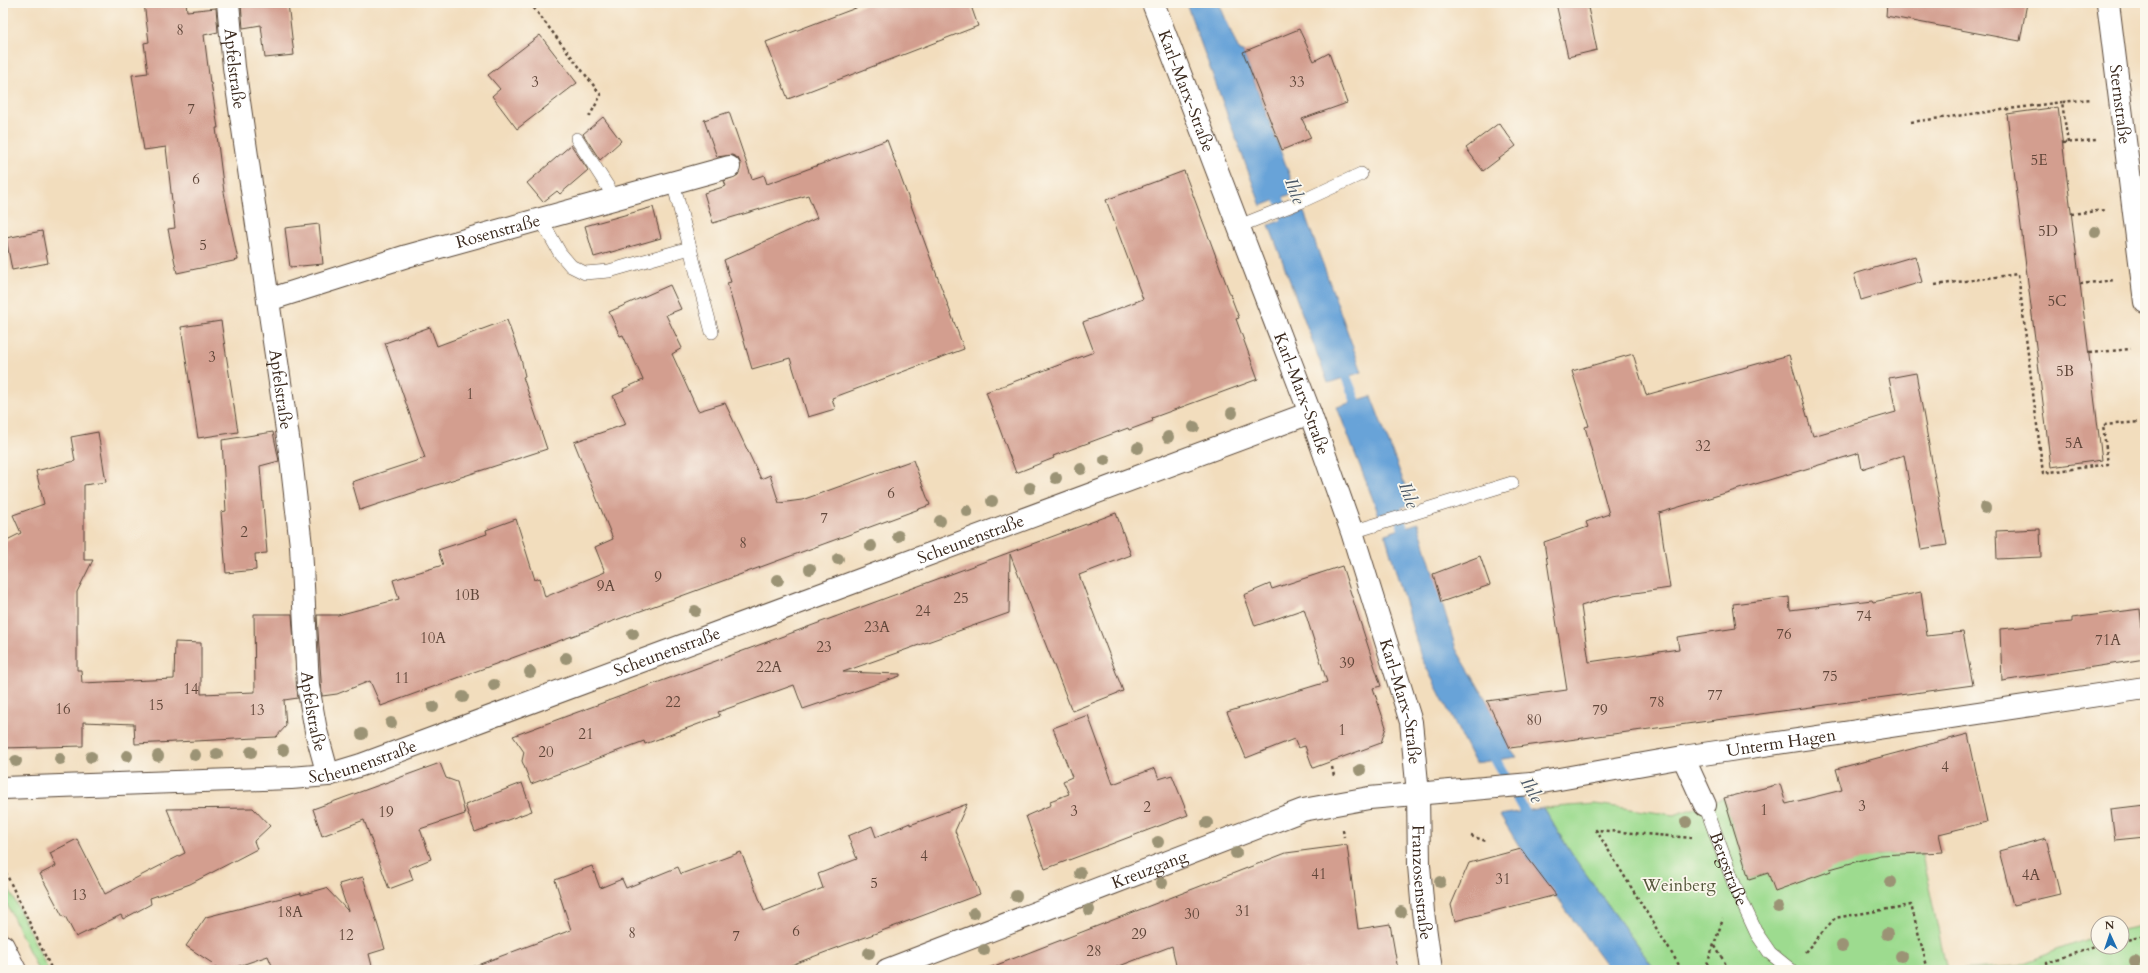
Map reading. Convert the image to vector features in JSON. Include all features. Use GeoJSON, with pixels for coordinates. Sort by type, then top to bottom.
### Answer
{"type":"FeatureCollection","features":[{"type":"Feature","properties":{"kind":"street","name":"Apfelstraße"},"geometry":{"type":"LineString","coordinates":[[228,3],[234,67],[291,458],[301,546],[308,686],[316,730],[328,775]]}},
{"type":"Feature","properties":{"kind":"street","name":"Karl-Marx-Straße"},"geometry":{"type":"LineString","coordinates":[[1153,3],[1310,413],[1352,532],[1411,722],[1418,793]]}},
{"type":"Feature","properties":{"kind":"street","name":"Sternstraße"},"geometry":{"type":"LineString","coordinates":[[2108,3],[2145,302]]}},
{"type":"Feature","properties":{"kind":"street","name":"Rosenstraße"},"geometry":{"type":"LineString","coordinates":[[268,300],[407,256],[729,167]]}},
{"type":"Feature","properties":{"kind":"street","name":"Scheunenstraße"},"geometry":{"type":"LineString","coordinates":[[3,788],[291,778],[328,775],[368,762],[1310,413]]}},
{"type":"Feature","properties":{"kind":"street","name":"Unterm Hagen"},"geometry":{"type":"LineString","coordinates":[[1418,793],[1488,789],[1531,784],[1683,757],[2145,688]]}},
{"type":"Feature","properties":{"kind":"street","name":"Bergstraße"},"geometry":{"type":"LineString","coordinates":[[1683,757],[1705,804]]}},
{"type":"Feature","properties":{"kind":"street","name":"Kreuzgang"},"geometry":{"type":"LineString","coordinates":[[887,970],[1303,810],[1369,798],[1418,793]]}},
{"type":"Feature","properties":{"kind":"street","name":"Franzosenstraße"},"geometry":{"type":"LineString","coordinates":[[1418,793],[1419,865],[1423,912],[1431,970]]}},
{"type":"Feature","properties":{"kind":"street"},"geometry":{"type":"LineString","coordinates":[[3,946],[15,970]]}},
{"type":"Feature","properties":{"kind":"lane"},"geometry":{"type":"LineString","coordinates":[[577,139],[615,198]]}},
{"type":"Feature","properties":{"kind":"lane"},"geometry":{"type":"LineString","coordinates":[[1239,226],[1300,202],[1361,174]]}},
{"type":"Feature","properties":{"kind":"lane"},"geometry":{"type":"LineString","coordinates":[[673,182],[712,332]]}},
{"type":"Feature","properties":{"kind":"lane"},"geometry":{"type":"LineString","coordinates":[[540,218],[560,253],[572,266],[585,273],[609,271],[690,248]]}},
{"type":"Feature","properties":{"kind":"lane"},"geometry":{"type":"LineString","coordinates":[[1352,532],[1512,483]]}},
{"type":"Feature","properties":{"kind":"lane","name":"Bergstraße"},"geometry":{"type":"LineString","coordinates":[[1705,804],[1736,889],[1757,934],[1770,953],[1791,970]]}},
{"type":"Feature","properties":{"kind":"path"},"geometry":{"type":"LineString","coordinates":[[530,3],[601,95]]}},
{"type":"Feature","properties":{"kind":"path"},"geometry":{"type":"LineString","coordinates":[[1911,122],[2092,99]]}},
{"type":"Feature","properties":{"kind":"path"},"geometry":{"type":"LineString","coordinates":[[2062,102],[2068,143]]}},
{"type":"Feature","properties":{"kind":"path"},"geometry":{"type":"LineString","coordinates":[[2063,143],[2097,140]]}},
{"type":"Feature","properties":{"kind":"path"},"geometry":{"type":"LineString","coordinates":[[2071,214],[2106,209]]}},
{"type":"Feature","properties":{"kind":"path"},"geometry":{"type":"LineString","coordinates":[[1935,285],[2018,274],[2043,473],[2108,464],[2102,425],[2140,422]]}},
{"type":"Feature","properties":{"kind":"path"},"geometry":{"type":"LineString","coordinates":[[2080,284],[2115,280]]}},
{"type":"Feature","properties":{"kind":"path"},"geometry":{"type":"LineString","coordinates":[[2089,353],[2131,349]]}},
{"type":"Feature","properties":{"kind":"path"},"geometry":{"type":"LineString","coordinates":[[1682,970],[1596,830],[1718,840]]}},
{"type":"Feature","properties":{"kind":"path"},"geometry":{"type":"LineString","coordinates":[[1471,836],[1486,841]]}},
{"type":"Feature","properties":{"kind":"path"},"geometry":{"type":"LineString","coordinates":[[3,867],[52,970]]}},
{"type":"Feature","properties":{"kind":"path"},"geometry":{"type":"LineString","coordinates":[[1705,970],[1715,946],[1724,916],[1736,889]]}},
{"type":"Feature","properties":{"kind":"path"},"geometry":{"type":"LineString","coordinates":[[1791,970],[1835,918],[1911,905],[1928,970]]}},
{"type":"Feature","properties":{"kind":"path"},"geometry":{"type":"LineString","coordinates":[[2130,939],[2145,936]]}},
{"type":"Feature","properties":{"kind":"path"},"geometry":{"type":"LineString","coordinates":[[1715,946],[1729,970]]}},
{"type":"Feature","properties":{"kind":"path"},"geometry":{"type":"LineString","coordinates":[[2048,970],[2047,962],[2090,949]]}},
{"type":"Feature","properties":{"kind":"green space","name":"Weinberg"},"geometry":{"type":"Polygon","coordinates":[[[1724,798],[1749,879],[1769,873],[1880,855],[1921,851],[1947,970],[1655,970],[1573,856],[1543,808],[1595,804],[1674,815],[1724,798]]]}},
{"type":"Feature","properties":{"kind":"green space"},"geometry":{"type":"Polygon","coordinates":[[[3,876],[48,970],[38,970],[3,896],[3,876]]]}},
{"type":"Feature","properties":{"kind":"green space"},"geometry":{"type":"Polygon","coordinates":[[[2145,924],[2145,970],[1952,970],[2016,966],[2090,938],[2090,955],[2130,955],[2130,927],[2145,924]]]}},
{"type":"Feature","properties":{"kind":"water"},"geometry":{"type":"Polygon","coordinates":[[[1186,3],[1219,3],[1239,51],[1243,52],[1296,192],[1261,206],[1186,3]]]}},
{"type":"Feature","properties":{"kind":"water"},"geometry":{"type":"Polygon","coordinates":[[[1304,212],[1362,372],[1328,383],[1269,225],[1304,212]]]}},
{"type":"Feature","properties":{"kind":"water"},"geometry":{"type":"Polygon","coordinates":[[[1371,396],[1412,504],[1379,515],[1337,407],[1371,396]]]}},
{"type":"Feature","properties":{"kind":"water"},"geometry":{"type":"Polygon","coordinates":[[[1418,523],[1456,649],[1487,701],[1510,748],[1517,757],[1475,763],[1421,657],[1385,534],[1418,523]]]}},
{"type":"Feature","properties":{"kind":"water"},"geometry":{"type":"Polygon","coordinates":[[[1543,808],[1573,856],[1655,970],[1610,970],[1521,849],[1500,815],[1543,808]]]}},
{"type":"Feature","properties":{"kind":"building"},"geometry":{"type":"Polygon","coordinates":[[[144,3],[186,3],[187,11],[216,8],[218,32],[204,35],[210,83],[218,128],[216,128],[224,192],[238,260],[177,273],[168,229],[175,228],[166,147],[144,150],[132,75],[148,73],[144,43],[149,42],[144,3]]]}},
{"type":"Feature","properties":{"kind":"building"},"geometry":{"type":"Polygon","coordinates":[[[288,3],[294,55],[265,58],[261,25],[243,28],[241,4],[288,3]]]}},
{"type":"Feature","properties":{"kind":"building"},"geometry":{"type":"Polygon","coordinates":[[[869,3],[970,3],[978,26],[788,99],[766,42],[869,3]]]}},
{"type":"Feature","properties":{"kind":"building"},"geometry":{"type":"Polygon","coordinates":[[[1556,3],[1587,3],[1597,50],[1568,57],[1556,3]]]}},
{"type":"Feature","properties":{"kind":"building"},"geometry":{"type":"Polygon","coordinates":[[[1887,3],[2027,3],[2020,41],[1886,16],[1887,3]]]}},
{"type":"Feature","properties":{"kind":"building"},"geometry":{"type":"Polygon","coordinates":[[[1299,29],[1314,61],[1329,53],[1347,103],[1302,119],[1311,138],[1282,150],[1243,52],[1299,29]]]}},
{"type":"Feature","properties":{"kind":"building"},"geometry":{"type":"Polygon","coordinates":[[[540,35],[577,83],[517,129],[492,96],[500,89],[488,75],[540,35]]]}},
{"type":"Feature","properties":{"kind":"building"},"geometry":{"type":"Polygon","coordinates":[[[2058,107],[2102,460],[2051,467],[2007,114],[2058,107]]]}},
{"type":"Feature","properties":{"kind":"building"},"geometry":{"type":"Polygon","coordinates":[[[729,112],[752,179],[764,175],[767,184],[887,140],[964,349],[832,398],[835,409],[808,417],[790,358],[752,369],[727,283],[731,282],[724,260],[817,218],[808,195],[713,223],[704,193],[726,186],[724,181],[738,175],[741,164],[738,158],[732,155],[717,157],[704,120],[729,112]]]}},
{"type":"Feature","properties":{"kind":"building"},"geometry":{"type":"Polygon","coordinates":[[[603,117],[621,141],[600,160],[583,134],[603,117]]]}},
{"type":"Feature","properties":{"kind":"building"},"geometry":{"type":"Polygon","coordinates":[[[1499,123],[1516,146],[1483,171],[1466,148],[1499,123]]]}},
{"type":"Feature","properties":{"kind":"building"},"geometry":{"type":"Polygon","coordinates":[[[571,145],[588,170],[560,194],[557,191],[543,202],[527,183],[571,145]]]}},
{"type":"Feature","properties":{"kind":"building"},"geometry":{"type":"Polygon","coordinates":[[[1184,171],[1239,318],[1236,319],[1258,379],[1152,418],[1153,421],[1129,430],[1128,428],[1053,456],[1054,458],[1016,473],[986,392],[1094,352],[1083,322],[1143,299],[1106,200],[1184,171]]]}},
{"type":"Feature","properties":{"kind":"building"},"geometry":{"type":"Polygon","coordinates":[[[653,207],[661,238],[594,257],[585,226],[653,207]]]}},
{"type":"Feature","properties":{"kind":"building"},"geometry":{"type":"Polygon","coordinates":[[[319,224],[323,264],[290,267],[285,228],[319,224]]]}},
{"type":"Feature","properties":{"kind":"building"},"geometry":{"type":"Polygon","coordinates":[[[42,231],[48,263],[12,270],[6,238],[42,231]]]}},
{"type":"Feature","properties":{"kind":"building"},"geometry":{"type":"Polygon","coordinates":[[[1915,256],[1922,282],[1861,300],[1854,274],[1915,256]]]}},
{"type":"Feature","properties":{"kind":"building"},"geometry":{"type":"Polygon","coordinates":[[[670,285],[681,309],[666,315],[682,348],[672,354],[698,411],[725,403],[761,479],[770,475],[779,503],[802,500],[913,460],[930,505],[381,706],[370,681],[337,694],[322,696],[317,615],[338,615],[399,599],[393,580],[443,565],[438,550],[487,534],[486,530],[516,519],[535,580],[540,578],[545,597],[605,572],[595,547],[613,539],[574,442],[626,424],[613,396],[624,391],[623,389],[643,380],[623,335],[620,336],[609,312],[670,285]]]}},
{"type":"Feature","properties":{"kind":"building"},"geometry":{"type":"Polygon","coordinates":[[[507,320],[521,359],[525,376],[523,377],[547,449],[360,510],[352,482],[425,458],[385,343],[430,327],[437,346],[507,320]]]}},
{"type":"Feature","properties":{"kind":"building"},"geometry":{"type":"Polygon","coordinates":[[[221,321],[238,432],[198,438],[181,327],[221,321]]]}},
{"type":"Feature","properties":{"kind":"building"},"geometry":{"type":"Polygon","coordinates":[[[1633,354],[1646,395],[1789,355],[1813,436],[1896,412],[1889,378],[1916,373],[1947,545],[1921,549],[1904,455],[1862,469],[1859,453],[1659,513],[1670,588],[1613,596],[1581,606],[1589,662],[1679,649],[1677,637],[1736,628],[1733,604],[1789,597],[1790,610],[1872,600],[1873,602],[1921,592],[1927,636],[1963,632],[1973,685],[1510,748],[1487,701],[1567,690],[1544,542],[1588,527],[1586,522],[1609,514],[1585,427],[1589,426],[1572,371],[1633,354]]]}},
{"type":"Feature","properties":{"kind":"building"},"geometry":{"type":"Polygon","coordinates":[[[98,432],[106,482],[84,485],[84,560],[93,560],[77,592],[77,670],[81,670],[82,683],[174,679],[175,642],[201,643],[201,694],[255,692],[254,614],[292,614],[298,698],[284,700],[286,726],[276,737],[135,744],[134,724],[83,722],[83,746],[3,748],[3,542],[21,533],[13,515],[44,504],[36,471],[75,461],[71,437],[98,432]]]}},
{"type":"Feature","properties":{"kind":"building"},"geometry":{"type":"Polygon","coordinates":[[[273,432],[279,461],[260,466],[267,553],[255,554],[256,570],[226,573],[221,512],[226,511],[222,440],[273,432]]]}},
{"type":"Feature","properties":{"kind":"building"},"geometry":{"type":"Polygon","coordinates":[[[1116,513],[1131,555],[1079,575],[1123,691],[1072,711],[1010,554],[1009,613],[843,672],[900,674],[900,676],[803,709],[794,685],[718,712],[720,716],[645,744],[644,741],[531,784],[522,761],[524,752],[513,736],[1116,513]]]}},
{"type":"Feature","properties":{"kind":"building"},"geometry":{"type":"Polygon","coordinates":[[[2040,529],[2041,557],[1997,559],[1996,531],[2040,529]]]}},
{"type":"Feature","properties":{"kind":"building"},"geometry":{"type":"Polygon","coordinates":[[[1480,556],[1490,585],[1441,602],[1433,574],[1480,556]]]}},
{"type":"Feature","properties":{"kind":"building"},"geometry":{"type":"Polygon","coordinates":[[[1342,566],[1381,686],[1373,688],[1386,727],[1381,743],[1313,768],[1305,746],[1298,748],[1294,739],[1246,758],[1227,712],[1327,682],[1304,609],[1255,626],[1244,595],[1270,584],[1272,589],[1342,566]]]}},
{"type":"Feature","properties":{"kind":"building"},"geometry":{"type":"Polygon","coordinates":[[[2140,609],[2145,659],[2002,681],[2000,629],[2072,622],[2072,618],[2140,609]]]}},
{"type":"Feature","properties":{"kind":"building"},"geometry":{"type":"Polygon","coordinates":[[[1088,715],[1113,784],[1155,768],[1159,779],[1172,775],[1188,815],[1045,869],[1026,816],[1051,805],[1050,801],[1069,794],[1063,781],[1072,777],[1053,728],[1088,715]]]}},
{"type":"Feature","properties":{"kind":"building"},"geometry":{"type":"Polygon","coordinates":[[[1968,734],[1987,822],[1939,834],[1943,852],[1880,855],[1830,869],[1831,871],[1775,891],[1768,873],[1749,879],[1724,798],[1780,784],[1786,804],[1842,790],[1836,769],[1968,734]]]}},
{"type":"Feature","properties":{"kind":"building"},"geometry":{"type":"Polygon","coordinates":[[[440,763],[446,778],[457,782],[465,814],[420,829],[431,859],[409,868],[413,880],[389,889],[364,820],[322,836],[313,809],[440,763]]]}},
{"type":"Feature","properties":{"kind":"building"},"geometry":{"type":"Polygon","coordinates":[[[522,783],[532,811],[475,832],[465,805],[522,783]]]}},
{"type":"Feature","properties":{"kind":"building"},"geometry":{"type":"Polygon","coordinates":[[[967,804],[955,831],[980,894],[778,970],[472,970],[472,967],[571,930],[555,880],[592,866],[600,888],[622,879],[626,888],[678,867],[681,874],[741,852],[764,911],[823,888],[818,874],[857,859],[848,836],[872,826],[876,837],[910,823],[910,825],[967,804]]]}},
{"type":"Feature","properties":{"kind":"building"},"geometry":{"type":"Polygon","coordinates":[[[2145,805],[2145,837],[2115,840],[2111,809],[2145,805]]]}},
{"type":"Feature","properties":{"kind":"building"},"geometry":{"type":"Polygon","coordinates":[[[253,808],[270,826],[254,841],[257,849],[190,884],[150,898],[151,904],[123,919],[121,915],[76,937],[65,916],[63,917],[40,874],[56,866],[50,853],[77,839],[105,894],[185,853],[167,809],[253,808]]]}},
{"type":"Feature","properties":{"kind":"building"},"geometry":{"type":"Polygon","coordinates":[[[2046,838],[2060,894],[2013,905],[1999,851],[2046,838]]]}},
{"type":"Feature","properties":{"kind":"building"},"geometry":{"type":"Polygon","coordinates":[[[1347,845],[1358,929],[1390,924],[1398,970],[1177,970],[1172,946],[1109,970],[990,970],[989,968],[1286,853],[1347,845]]]}},
{"type":"Feature","properties":{"kind":"building"},"geometry":{"type":"Polygon","coordinates":[[[1521,849],[1556,895],[1455,921],[1451,905],[1469,863],[1521,849]]]}},
{"type":"Feature","properties":{"kind":"building"},"geometry":{"type":"Polygon","coordinates":[[[363,877],[385,949],[369,954],[373,970],[274,970],[268,956],[227,970],[217,970],[215,965],[186,946],[206,917],[301,893],[301,895],[326,888],[348,911],[339,884],[363,877]]]}},
{"type":"Feature","properties":{"kind":"waterway","name":"Ihle"},"geometry":{"type":"LineString","coordinates":[[1274,186],[1291,231]]}},
{"type":"Feature","properties":{"kind":"waterway","name":"Ihle"},"geometry":{"type":"LineString","coordinates":[[1341,364],[1360,412]]}},
{"type":"Feature","properties":{"kind":"waterway","name":"Ihle"},"geometry":{"type":"LineString","coordinates":[[1392,496],[1407,540]]}},
{"type":"Feature","properties":{"kind":"waterway","name":"Ihle"},"geometry":{"type":"LineString","coordinates":[[1489,748],[1531,823]]}}]}
